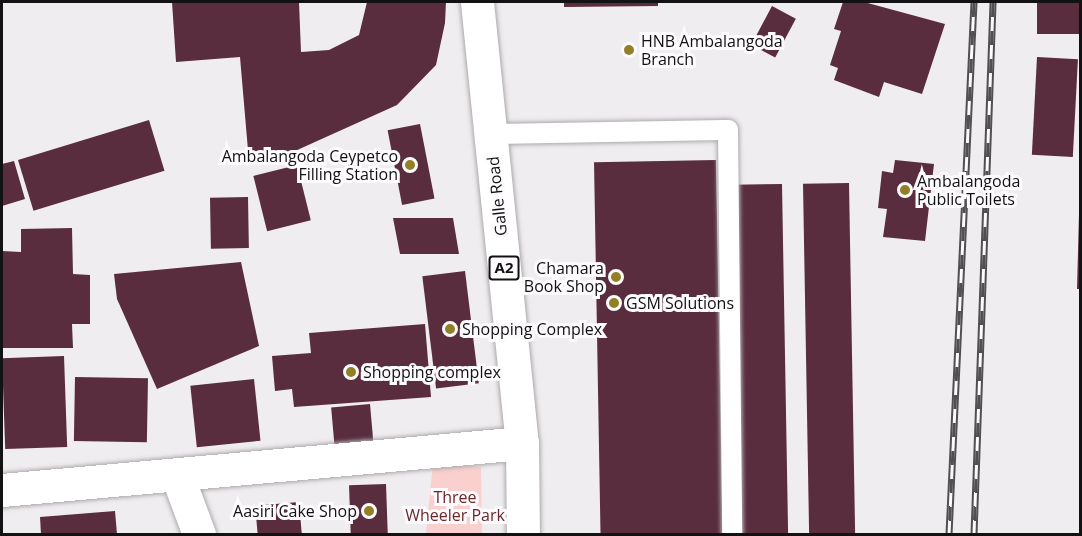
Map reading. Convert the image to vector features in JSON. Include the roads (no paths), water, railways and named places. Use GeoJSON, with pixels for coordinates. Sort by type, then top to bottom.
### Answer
{"type":"FeatureCollection","features":[{"type":"Feature","properties":{"kind":"main road","name":"Galle Road"},"geometry":{"type":"LineString","coordinates":[[477,2],[522,442],[523,534]]}},
{"type":"Feature","properties":{"kind":"main road"},"geometry":{"type":"LineString","coordinates":[[2,490],[522,442]]}},
{"type":"Feature","properties":{"kind":"main road"},"geometry":{"type":"LineString","coordinates":[[177,475],[199,534]]}},
{"type":"Feature","properties":{"kind":"lane"},"geometry":{"type":"LineString","coordinates":[[490,134],[728,130],[732,534]]}},
{"type":"Feature","properties":{"kind":"railway"},"geometry":{"type":"LineString","coordinates":[[949,534],[974,2]]}},
{"type":"Feature","properties":{"kind":"railway"},"geometry":{"type":"LineString","coordinates":[[974,534],[993,2]]}},
{"type":"Feature","properties":{"kind":"place","name":"HNB Ambalangoda Branch"},"geometry":{"type":"Point","coordinates":[629,50]}},
{"type":"Feature","properties":{"kind":"place","name":"Ambalangoda Ceypetco Filling Station"},"geometry":{"type":"Point","coordinates":[410,165]}},
{"type":"Feature","properties":{"kind":"place","name":"Ambalangoda Public Toilets"},"geometry":{"type":"Point","coordinates":[905,190]}},
{"type":"Feature","properties":{"kind":"place","name":"Chamara Book Shop"},"geometry":{"type":"Point","coordinates":[616,277]}},
{"type":"Feature","properties":{"kind":"place","name":"GSM Solutions"},"geometry":{"type":"Point","coordinates":[614,303]}},
{"type":"Feature","properties":{"kind":"place","name":"Shopping Complex"},"geometry":{"type":"Point","coordinates":[450,329]}},
{"type":"Feature","properties":{"kind":"place","name":"Shopping complex"},"geometry":{"type":"Point","coordinates":[351,372]}},
{"type":"Feature","properties":{"kind":"place","name":"Aasiri Cake Shop"},"geometry":{"type":"Point","coordinates":[369,511]}},
{"type":"Feature","properties":{"kind":"park label","name":"Three Wheeler Park"},"geometry":{"type":"Point","coordinates":[455,506]}}]}
